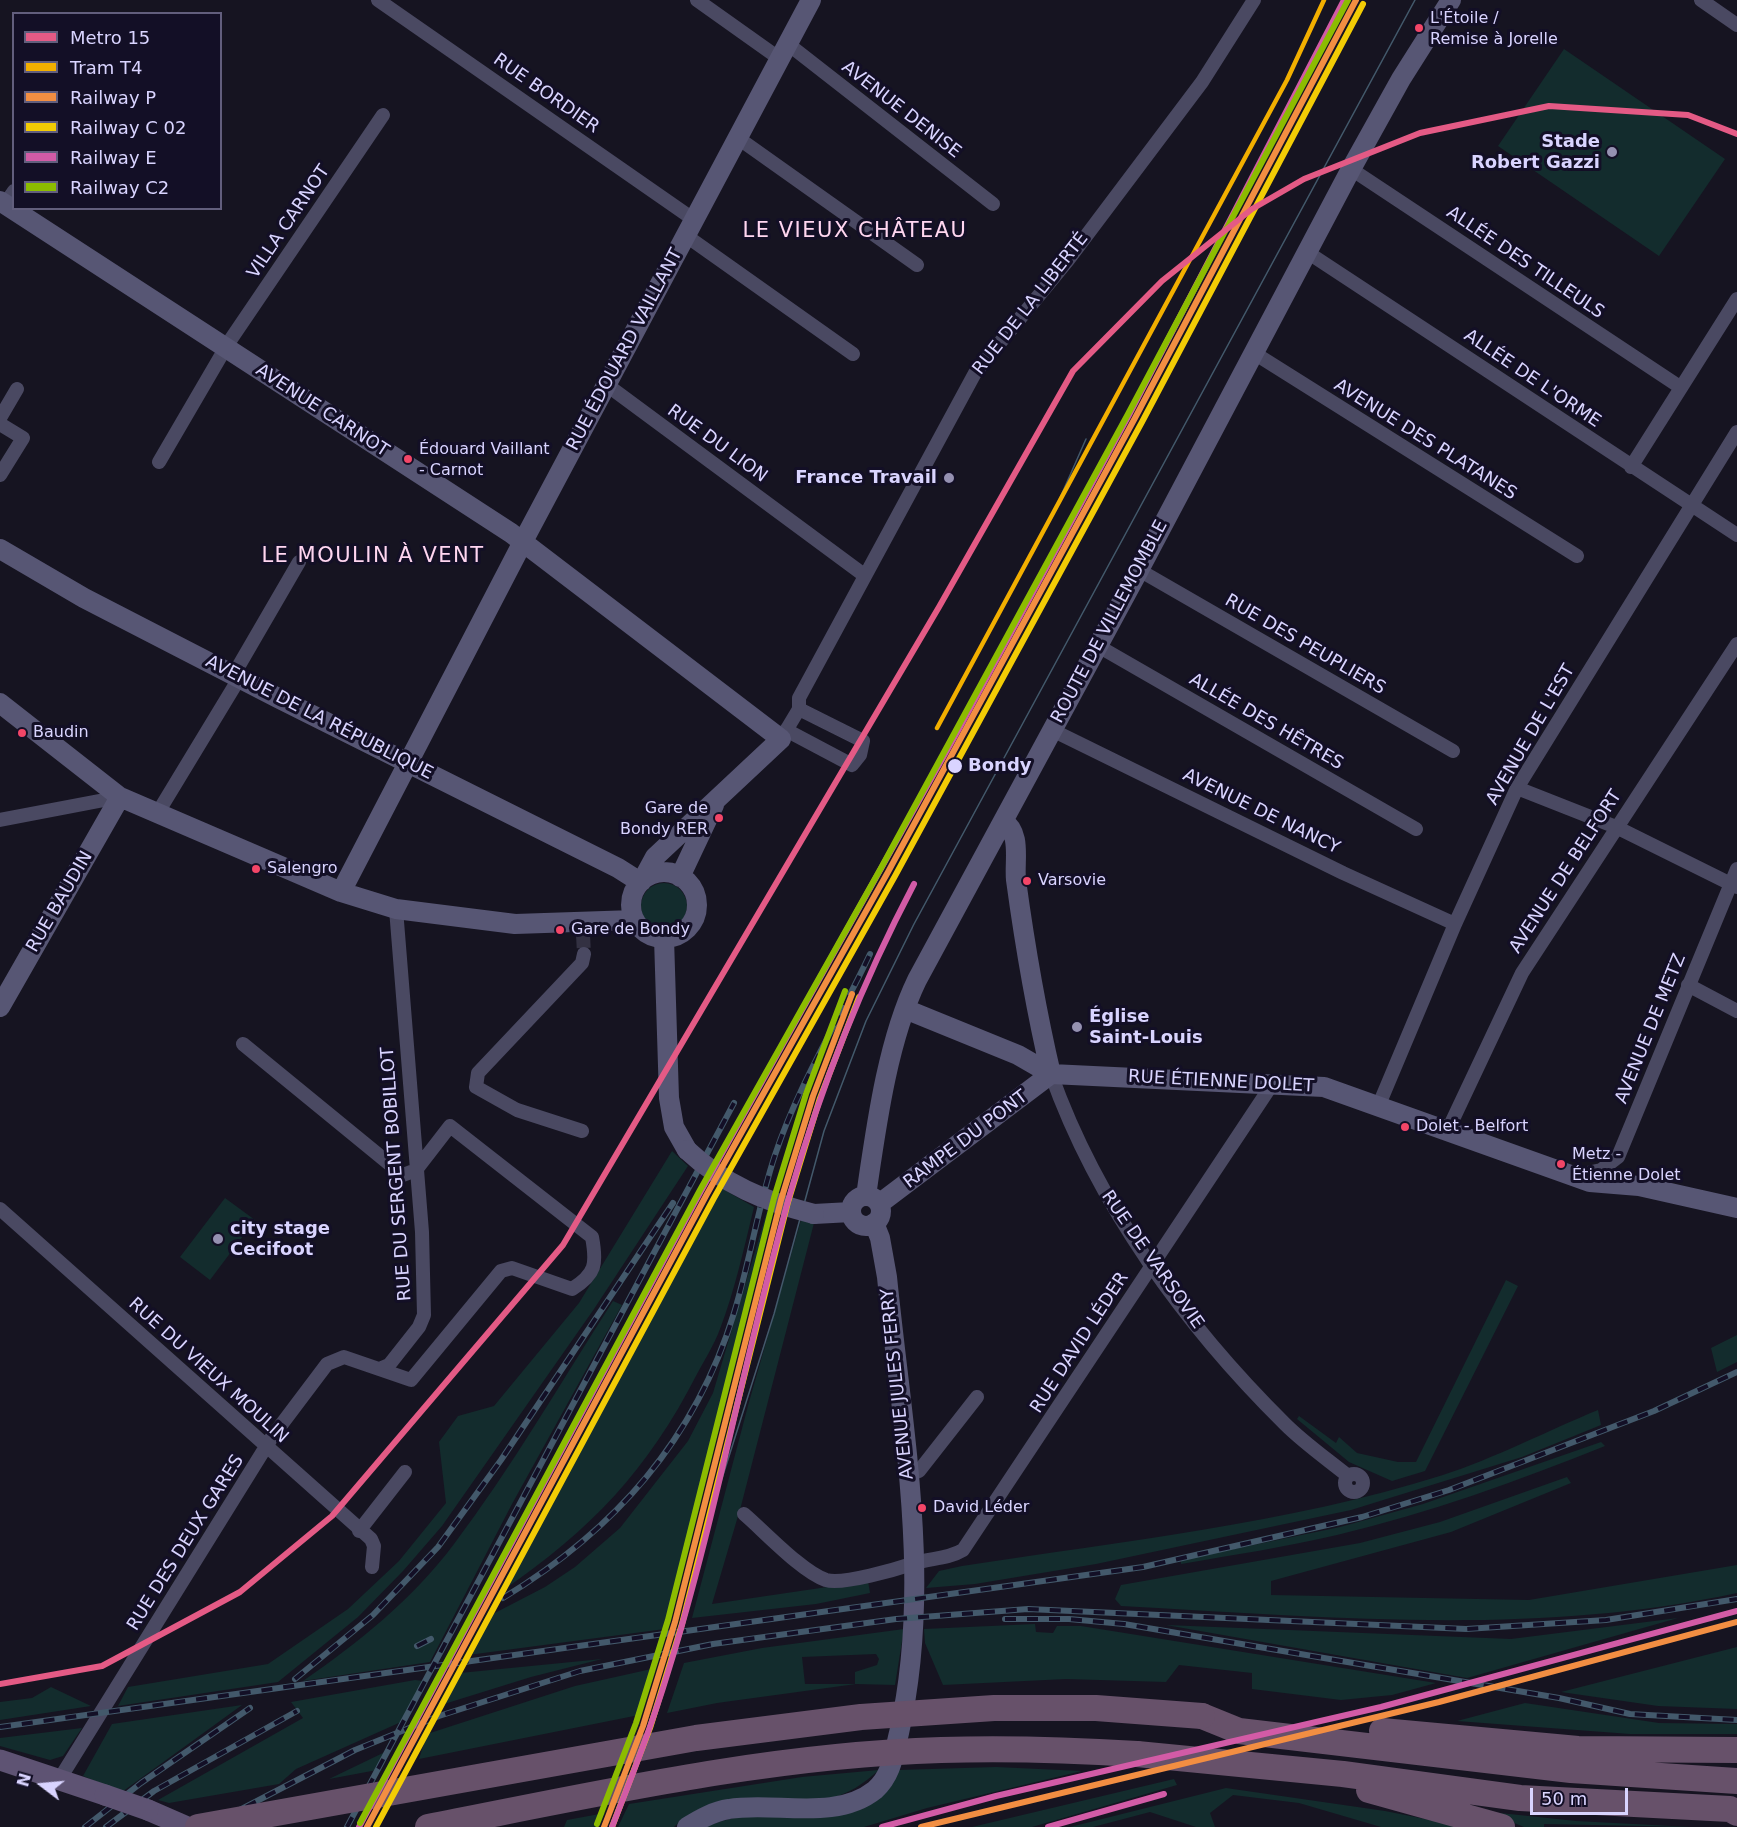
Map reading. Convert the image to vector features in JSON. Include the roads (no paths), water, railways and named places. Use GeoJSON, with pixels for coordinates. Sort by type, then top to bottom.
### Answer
{"type":"FeatureCollection","features":[{"type":"Feature","properties":{"kind":"highway"},"geometry":{"type":"LineString","coordinates":[[198,1827],[696,1738],[861,1717],[1005,1708],[1096,1708],[1202,1716],[1241,1716],[1321,1726],[1578,1749],[1737,1750]]}},
{"type":"Feature","properties":{"kind":"highway"},"geometry":{"type":"LineString","coordinates":[[1202,1716],[1239,1731],[1571,1770],[1737,1781]]}},
{"type":"Feature","properties":{"kind":"highway"},"geometry":{"type":"LineString","coordinates":[[428,1827],[641,1786],[827,1758],[940,1750],[1065,1749],[1137,1754],[1343,1774],[1520,1798],[1735,1810]]}},
{"type":"Feature","properties":{"kind":"highway"},"geometry":{"type":"LineString","coordinates":[[1343,1774],[1374,1793],[1502,1827]]}},
{"type":"Feature","properties":{"kind":"main road"},"geometry":{"type":"LineString","coordinates":[[0,1760],[148,1810],[187,1827]]}},
{"type":"Feature","properties":{"kind":"street","name":"RUE BORDIER"},"geometry":{"type":"LineString","coordinates":[[378,0],[689,227],[853,354]]}},
{"type":"Feature","properties":{"kind":"street","name":"AVENUE DENISE"},"geometry":{"type":"LineString","coordinates":[[697,0],[784,52],[993,204]]}},
{"type":"Feature","properties":{"kind":"street","name":"RUE ÉDOUARD VAILLANT"},"geometry":{"type":"LineString","coordinates":[[341,892],[523,542],[811,0]]}},
{"type":"Feature","properties":{"kind":"street","name":"RUE DE LA LIBERTÉ"},"geometry":{"type":"LineString","coordinates":[[641,881],[655,857],[784,734],[799,709],[799,698],[864,575],[975,373],[1068,260],[1202,82],[1254,0]]}},
{"type":"Feature","properties":{"kind":"street","name":"ROUTE DE VILLEMOMBLE"},"geometry":{"type":"LineString","coordinates":[[1407,68],[1409,56],[1442,0]]}},
{"type":"Feature","properties":{"kind":"street","name":"ROUTE DE VILLEMOMBLE"},"geometry":{"type":"LineString","coordinates":[[873,1200],[878,1121],[905,1009],[917,980],[1139,570],[1351,169],[1407,68],[1451,0]]}},
{"type":"Feature","properties":{"kind":"street"},"geometry":{"type":"LineString","coordinates":[[1701,0],[1737,25]]}},
{"type":"Feature","properties":{"kind":"street","name":"VILLA CARNOT"},"geometry":{"type":"LineString","coordinates":[[159,462],[227,350],[382,115]]}},
{"type":"Feature","properties":{"kind":"street"},"geometry":{"type":"LineString","coordinates":[[738,138],[918,265]]}},
{"type":"Feature","properties":{"kind":"street","name":"ALLÉE DES TILLEULS"},"geometry":{"type":"LineString","coordinates":[[1351,169],[1680,387]]}},
{"type":"Feature","properties":{"kind":"street","name":"AVENUE CARNOT"},"geometry":{"type":"LineString","coordinates":[[23,210],[227,350],[523,542],[784,734]]}},
{"type":"Feature","properties":{"kind":"street","name":"ALLÉE DE L'ORME"},"geometry":{"type":"LineString","coordinates":[[1307,252],[1737,535]]}},
{"type":"Feature","properties":{"kind":"street"},"geometry":{"type":"LineString","coordinates":[[1631,466],[1737,299]]}},
{"type":"Feature","properties":{"kind":"street","name":"AVENUE DES PLATANES"},"geometry":{"type":"LineString","coordinates":[[1254,353],[1577,556]]}},
{"type":"Feature","properties":{"kind":"street","name":"RUE DU LION"},"geometry":{"type":"LineString","coordinates":[[607,385],[864,575]]}},
{"type":"Feature","properties":{"kind":"street"},"geometry":{"type":"LineString","coordinates":[[0,418],[17,390]]}},
{"type":"Feature","properties":{"kind":"street"},"geometry":{"type":"LineString","coordinates":[[0,424],[23,438],[0,476]]}},
{"type":"Feature","properties":{"kind":"street","name":"AVENUE DE L'EST"},"geometry":{"type":"LineString","coordinates":[[1378,1107],[1455,924],[1517,788],[1737,432]]}},
{"type":"Feature","properties":{"kind":"street","name":"AVENUE DE LA RÉPUBLIQUE"},"geometry":{"type":"LineString","coordinates":[[0,549],[84,598],[641,881]]}},
{"type":"Feature","properties":{"kind":"street"},"geometry":{"type":"LineString","coordinates":[[157,814],[299,562]]}},
{"type":"Feature","properties":{"kind":"street","name":"RUE DES PEUPLIERS"},"geometry":{"type":"LineString","coordinates":[[1139,570],[1453,751]]}},
{"type":"Feature","properties":{"kind":"street","name":"AVENUE DE BELFORT"},"geometry":{"type":"LineString","coordinates":[[1447,1132],[1522,973],[1737,645]]}},
{"type":"Feature","properties":{"kind":"street","name":"ALLÉE DES HÊTRES"},"geometry":{"type":"LineString","coordinates":[[1098,646],[1416,829]]}},
{"type":"Feature","properties":{"kind":"street"},"geometry":{"type":"LineString","coordinates":[[0,703],[120,797],[341,892],[396,909],[515,924],[583,928],[634,920]]}},
{"type":"Feature","properties":{"kind":"street"},"geometry":{"type":"LineString","coordinates":[[784,734],[852,765],[860,755],[863,741],[799,709]]}},
{"type":"Feature","properties":{"kind":"street","name":"AVENUE DE NANCY"},"geometry":{"type":"LineString","coordinates":[[1052,730],[1343,873],[1455,924]]}},
{"type":"Feature","properties":{"kind":"street"},"geometry":{"type":"LineString","coordinates":[[1517,788],[1616,827],[1733,885]]}},
{"type":"Feature","properties":{"kind":"street"},"geometry":{"type":"LineString","coordinates":[[0,820],[120,797]]}},
{"type":"Feature","properties":{"kind":"street","name":"RUE BAUDIN"},"geometry":{"type":"LineString","coordinates":[[0,1007],[120,797]]}},
{"type":"Feature","properties":{"kind":"street","name":"RUE DE LA LIBERTÉ"},"geometry":{"type":"LineString","coordinates":[[680,877],[716,800]]}},
{"type":"Feature","properties":{"kind":"street","name":"RUE DE VARSOVIE"},"geometry":{"type":"LineString","coordinates":[[1003,821],[1010,825],[1015,835],[1016,874],[1028,972],[1051,1074],[1095,1178],[1124,1226],[1199,1329],[1285,1423],[1348,1476]]}},
{"type":"Feature","properties":{"kind":"street","name":"AVENUE DE METZ"},"geometry":{"type":"LineString","coordinates":[[1573,1176],[1592,1174],[1611,1164],[1618,1157],[1688,985],[1733,885],[1737,869]]}},
{"type":"Feature","properties":{"kind":"street"},"geometry":{"type":"LineString","coordinates":[[660,873],[680,877],[687,882],[696,898],[695,917],[683,932],[664,938],[646,934],[634,920],[631,900],[641,881],[660,873]]}},
{"type":"Feature","properties":{"kind":"street","name":"RUE DU SERGENT BOBILLOT"},"geometry":{"type":"LineString","coordinates":[[382,1368],[389,1365],[418,1327],[424,1315],[422,1232],[396,909]]}},
{"type":"Feature","properties":{"kind":"street"},"geometry":{"type":"LineString","coordinates":[[664,938],[671,1113],[678,1136],[687,1150],[711,1170],[743,1190],[775,1204],[814,1214],[851,1212]]}},
{"type":"Feature","properties":{"kind":"street"},"geometry":{"type":"LineString","coordinates":[[582,1131],[517,1110],[476,1086],[478,1073],[582,963],[584,954]]}},
{"type":"Feature","properties":{"kind":"street"},"geometry":{"type":"LineString","coordinates":[[1688,985],[1737,1011]]}},
{"type":"Feature","properties":{"kind":"street","name":"RUE ÉTIENNE DOLET"},"geometry":{"type":"LineString","coordinates":[[905,1009],[1018,1055],[1051,1074],[1324,1087],[1590,1182],[1639,1186],[1737,1208]]}},
{"type":"Feature","properties":{"kind":"street"},"geometry":{"type":"LineString","coordinates":[[243,1044],[403,1175],[416,1170],[450,1126],[592,1237],[596,1258],[588,1278],[572,1289],[512,1268],[501,1270],[411,1380],[382,1368],[344,1357],[327,1364],[266,1447]]}},
{"type":"Feature","properties":{"kind":"street","name":"RAMPE DU PONT"},"geometry":{"type":"LineString","coordinates":[[873,1200],[1051,1074]]}},
{"type":"Feature","properties":{"kind":"street","name":"RUE DAVID LÉDER"},"geometry":{"type":"LineString","coordinates":[[744,1514],[812,1573],[828,1581],[893,1571],[915,1563],[954,1555],[971,1541],[1273,1083]]}},
{"type":"Feature","properties":{"kind":"street"},"geometry":{"type":"LineString","coordinates":[[857,1199],[873,1200],[880,1213],[874,1223],[860,1224],[851,1212],[857,1199]]}},
{"type":"Feature","properties":{"kind":"street","name":"RUE DU VIEUX MOULIN"},"geometry":{"type":"LineString","coordinates":[[0,1209],[359,1531],[371,1539],[374,1546],[372,1567]]}},
{"type":"Feature","properties":{"kind":"street","name":"AVENUE JULES FERRY"},"geometry":{"type":"LineString","coordinates":[[687,1827],[704,1817],[728,1809],[820,1807],[852,1802],[874,1790],[889,1774],[909,1690],[915,1563],[887,1277],[874,1223]]}},
{"type":"Feature","properties":{"kind":"street"},"geometry":{"type":"LineString","coordinates":[[908,1475],[919,1471],[977,1397]]}},
{"type":"Feature","properties":{"kind":"street","name":"RUE DES DEUX GARES"},"geometry":{"type":"LineString","coordinates":[[59,1779],[266,1447]]}},
{"type":"Feature","properties":{"kind":"street"},"geometry":{"type":"LineString","coordinates":[[359,1531],[405,1472]]}},
{"type":"Feature","properties":{"kind":"tunnel"},"geometry":{"type":"LineString","coordinates":[[583,934],[584,954]]}},
{"type":"Feature","properties":{"kind":"tram line","name":"T4"},"geometry":{"type":"LineString","coordinates":[[937,728],[1287,80],[1324,0]]}},
{"type":"Feature","properties":{"kind":"tram line"},"geometry":{"type":"LineString","coordinates":[[712,1510],[774,1314],[824,1131],[866,1021],[914,924],[1415,0]]}},
{"type":"Feature","properties":{"kind":"tram line"},"geometry":{"type":"LineString","coordinates":[[1052,516],[1086,439]]}},
{"type":"Feature","properties":{"kind":"railway"},"geometry":{"type":"LineString","coordinates":[[503,1598],[581,1543],[615,1511],[646,1478],[673,1441],[697,1402],[717,1359],[734,1313],[769,1174],[784,1129],[807,1078],[870,954]]}},
{"type":"Feature","properties":{"kind":"railway"},"geometry":{"type":"LineString","coordinates":[[347,1827],[734,1103]]}},
{"type":"Feature","properties":{"kind":"railway"},"geometry":{"type":"LineString","coordinates":[[295,1679],[373,1615],[438,1547],[501,1460],[673,1203]]}},
{"type":"Feature","properties":{"kind":"railway"},"geometry":{"type":"LineString","coordinates":[[0,1727],[1143,1567],[1362,1517],[1449,1490],[1654,1411],[1737,1372]]}},
{"type":"Feature","properties":{"kind":"railway"},"geometry":{"type":"LineString","coordinates":[[207,1827],[355,1750],[439,1716],[580,1671],[713,1644],[896,1619],[1028,1609],[1466,1629],[1606,1620],[1737,1599]]}},
{"type":"Feature","properties":{"kind":"railway"},"geometry":{"type":"LineString","coordinates":[[1005,1619],[1069,1619],[1124,1624],[1559,1698],[1630,1714],[1737,1720]]}},
{"type":"Feature","properties":{"kind":"railway"},"geometry":{"type":"LineString","coordinates":[[417,1646],[431,1639]]}},
{"type":"Feature","properties":{"kind":"railway"},"geometry":{"type":"LineString","coordinates":[[85,1827],[141,1783],[250,1708]]}},
{"type":"Feature","properties":{"kind":"railway"},"geometry":{"type":"LineString","coordinates":[[106,1827],[154,1791],[297,1711]]}},
{"type":"Feature","properties":{"kind":"metro line","name":"15"},"geometry":{"type":"LineString","coordinates":[[0,1684],[102,1666],[240,1592],[332,1516],[563,1245],[939,607],[1073,371],[1162,281],[1252,209],[1304,179],[1420,133],[1549,106],[1688,115],[1737,134]]}},
{"type":"Feature","properties":{"kind":"rail line","name":"E"},"geometry":{"type":"LineString","coordinates":[[359,1827],[701,1191],[960,727],[1129,415],[1344,0]]}},
{"type":"Feature","properties":{"kind":"rail line","name":"C2"},"geometry":{"type":"LineString","coordinates":[[360,1823],[700,1190],[881,868],[1128,414],[1348,0]]}},
{"type":"Feature","properties":{"kind":"rail line","name":"P"},"geometry":{"type":"LineString","coordinates":[[367,1827],[707,1194],[888,872],[1135,418],[1356,0]]}},
{"type":"Feature","properties":{"kind":"rail line","name":"E"},"geometry":{"type":"LineString","coordinates":[[612,1827],[655,1711],[685,1613],[774,1253],[802,1154],[829,1075],[860,997],[914,884]]}},
{"type":"Feature","properties":{"kind":"rail line","name":"C2"},"geometry":{"type":"LineString","coordinates":[[597,1824],[636,1723],[668,1620],[774,1198],[806,1094],[845,991]]}},
{"type":"Feature","properties":{"kind":"rail line","name":"P"},"geometry":{"type":"LineString","coordinates":[[604,1827],[643,1726],[675,1622],[781,1200],[813,1096],[852,994]]}},
{"type":"Feature","properties":{"kind":"rail line","name":"E"},"geometry":{"type":"LineString","coordinates":[[882,1827],[996,1796],[1381,1707],[1737,1611]]}},
{"type":"Feature","properties":{"kind":"rail line","name":"P"},"geometry":{"type":"LineString","coordinates":[[921,1827],[1439,1702],[1737,1622]]}},
{"type":"Feature","properties":{"kind":"rail line","name":"E"},"geometry":{"type":"LineString","coordinates":[[1048,1827],[1164,1794]]}},
{"type":"Feature","properties":{"kind":"place","name":"L'Étoile / Remise à Jorelle"},"geometry":{"type":"Point","coordinates":[1419,28]}},
{"type":"Feature","properties":{"kind":"place","name":"Stade Robert Gazzi"},"geometry":{"type":"Point","coordinates":[1612,152]}},
{"type":"Feature","properties":{"kind":"place","name":"Édouard Vaillant - Carnot"},"geometry":{"type":"Point","coordinates":[408,459]}},
{"type":"Feature","properties":{"kind":"place","name":"France Travail"},"geometry":{"type":"Point","coordinates":[949,478]}},
{"type":"Feature","properties":{"kind":"place","name":"Baudin"},"geometry":{"type":"Point","coordinates":[22,733]}},
{"type":"Feature","properties":{"kind":"place","name":"Bondy"},"geometry":{"type":"Point","coordinates":[955,766]}},
{"type":"Feature","properties":{"kind":"place","name":"Gare de Bondy RER"},"geometry":{"type":"Point","coordinates":[719,818]}},
{"type":"Feature","properties":{"kind":"place","name":"Salengro"},"geometry":{"type":"Point","coordinates":[256,869]}},
{"type":"Feature","properties":{"kind":"place","name":"Varsovie"},"geometry":{"type":"Point","coordinates":[1027,881]}},
{"type":"Feature","properties":{"kind":"place","name":"Gare de Bondy"},"geometry":{"type":"Point","coordinates":[560,930]}},
{"type":"Feature","properties":{"kind":"place","name":"Église Saint-Louis"},"geometry":{"type":"Point","coordinates":[1077,1027]}},
{"type":"Feature","properties":{"kind":"place","name":"Dolet - Belfort"},"geometry":{"type":"Point","coordinates":[1405,1127]}},
{"type":"Feature","properties":{"kind":"place","name":"Metz - Étienne Dolet"},"geometry":{"type":"Point","coordinates":[1561,1164]}},
{"type":"Feature","properties":{"kind":"place","name":"city stage Cecifoot"},"geometry":{"type":"Point","coordinates":[218,1239]}},
{"type":"Feature","properties":{"kind":"place","name":"David Léder"},"geometry":{"type":"Point","coordinates":[922,1508]}},
{"type":"Feature","properties":{"kind":"district","name":"LE VIEUX CHÂTEAU"},"geometry":{"type":"Point","coordinates":[855,232]}},
{"type":"Feature","properties":{"kind":"district","name":"LE MOULIN À VENT"},"geometry":{"type":"Point","coordinates":[373,557]}}]}
